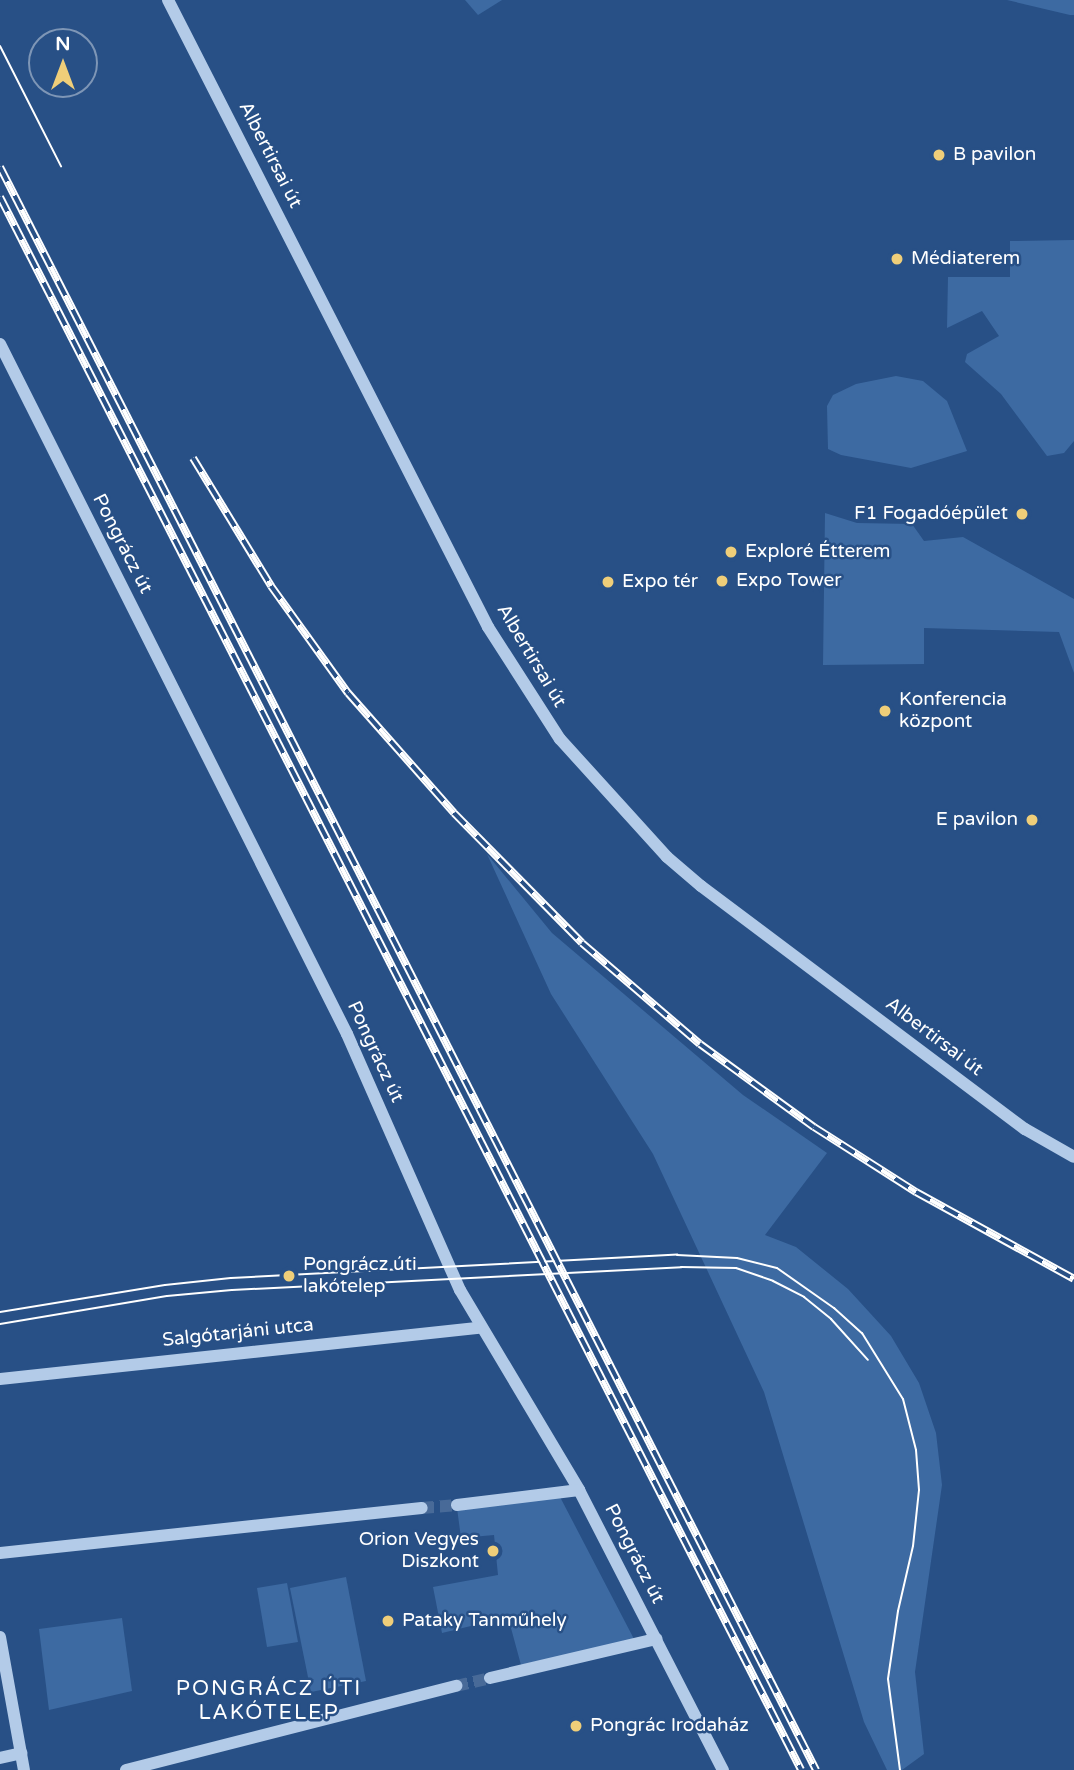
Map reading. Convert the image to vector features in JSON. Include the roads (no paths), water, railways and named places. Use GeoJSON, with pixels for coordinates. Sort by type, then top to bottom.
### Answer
{"type":"FeatureCollection","features":[{"type":"Feature","properties":{"kind":"street","name":"Albertirsai út"},"geometry":{"type":"LineString","coordinates":[[168,0],[488,626],[560,739],[667,857],[701,886],[1025,1129],[1074,1157]]}},
{"type":"Feature","properties":{"kind":"street","name":"Pongrácz út"},"geometry":{"type":"LineString","coordinates":[[0,344],[347,1034],[460,1290],[579,1490],[723,1770]]}},
{"type":"Feature","properties":{"kind":"street","name":"Salgótarjáni utca"},"geometry":{"type":"LineString","coordinates":[[0,1379],[481,1328]]}},
{"type":"Feature","properties":{"kind":"street"},"geometry":{"type":"LineString","coordinates":[[457,1505],[579,1490]]}},
{"type":"Feature","properties":{"kind":"street"},"geometry":{"type":"LineString","coordinates":[[0,1553],[419,1509]]}},
{"type":"Feature","properties":{"kind":"street"},"geometry":{"type":"LineString","coordinates":[[0,1637],[24,1770]]}},
{"type":"Feature","properties":{"kind":"street"},"geometry":{"type":"LineString","coordinates":[[490,1678],[656,1639]]}},
{"type":"Feature","properties":{"kind":"street"},"geometry":{"type":"LineString","coordinates":[[126,1770],[456,1686]]}},
{"type":"Feature","properties":{"kind":"street"},"geometry":{"type":"LineString","coordinates":[[0,1758],[21,1754]]}},
{"type":"Feature","properties":{"kind":"tunnel"},"geometry":{"type":"LineString","coordinates":[[422,1508],[457,1505]]}},
{"type":"Feature","properties":{"kind":"tunnel"},"geometry":{"type":"LineString","coordinates":[[456,1686],[490,1678]]}},
{"type":"Feature","properties":{"kind":"tram line"},"geometry":{"type":"LineString","coordinates":[[0,46],[61,166]]}},
{"type":"Feature","properties":{"kind":"tram line"},"geometry":{"type":"LineString","coordinates":[[0,1312],[165,1285],[231,1278],[677,1255],[737,1258],[777,1268],[834,1308],[862,1333],[903,1399],[916,1450],[919,1490],[913,1546],[898,1611],[888,1679],[900,1770]]}},
{"type":"Feature","properties":{"kind":"tram line"},"geometry":{"type":"LineString","coordinates":[[0,1324],[167,1296],[232,1290],[681,1267],[736,1268],[773,1281],[804,1297],[831,1319],[868,1360]]}},
{"type":"Feature","properties":{"kind":"railway"},"geometry":{"type":"LineString","coordinates":[[0,167],[816,1770]]}},
{"type":"Feature","properties":{"kind":"railway"},"geometry":{"type":"LineString","coordinates":[[0,197],[801,1770]]}},
{"type":"Feature","properties":{"kind":"railway"},"geometry":{"type":"LineString","coordinates":[[193,458],[271,586],[348,693],[454,813],[582,943],[700,1044],[814,1127],[916,1192],[1074,1279]]}},
{"type":"Feature","properties":{"kind":"place","name":"B pavilon"},"geometry":{"type":"Point","coordinates":[939,155]}},
{"type":"Feature","properties":{"kind":"place","name":"Médiaterem"},"geometry":{"type":"Point","coordinates":[897,259]}},
{"type":"Feature","properties":{"kind":"place","name":"F1 Fogadóépület"},"geometry":{"type":"Point","coordinates":[1022,514]}},
{"type":"Feature","properties":{"kind":"place","name":"Exploré Étterem"},"geometry":{"type":"Point","coordinates":[731,552]}},
{"type":"Feature","properties":{"kind":"place","name":"Expo Tower"},"geometry":{"type":"Point","coordinates":[722,581]}},
{"type":"Feature","properties":{"kind":"place","name":"Expo tér"},"geometry":{"type":"Point","coordinates":[608,582]}},
{"type":"Feature","properties":{"kind":"place","name":"Konferencia központ"},"geometry":{"type":"Point","coordinates":[885,711]}},
{"type":"Feature","properties":{"kind":"place","name":"E pavilon"},"geometry":{"type":"Point","coordinates":[1032,820]}},
{"type":"Feature","properties":{"kind":"place","name":"Pongrácz úti lakótelep"},"geometry":{"type":"Point","coordinates":[289,1276]}},
{"type":"Feature","properties":{"kind":"place","name":"Orion Vegyes Diszkont"},"geometry":{"type":"Point","coordinates":[493,1551]}},
{"type":"Feature","properties":{"kind":"place","name":"Pataky Tanműhely"},"geometry":{"type":"Point","coordinates":[388,1621]}},
{"type":"Feature","properties":{"kind":"place","name":"Pongrác Irodaház"},"geometry":{"type":"Point","coordinates":[576,1726]}},
{"type":"Feature","properties":{"kind":"district","name":"PONGRÁCZ ÚTI LAKÓTELEP"},"geometry":{"type":"Point","coordinates":[269,1701]}}]}
